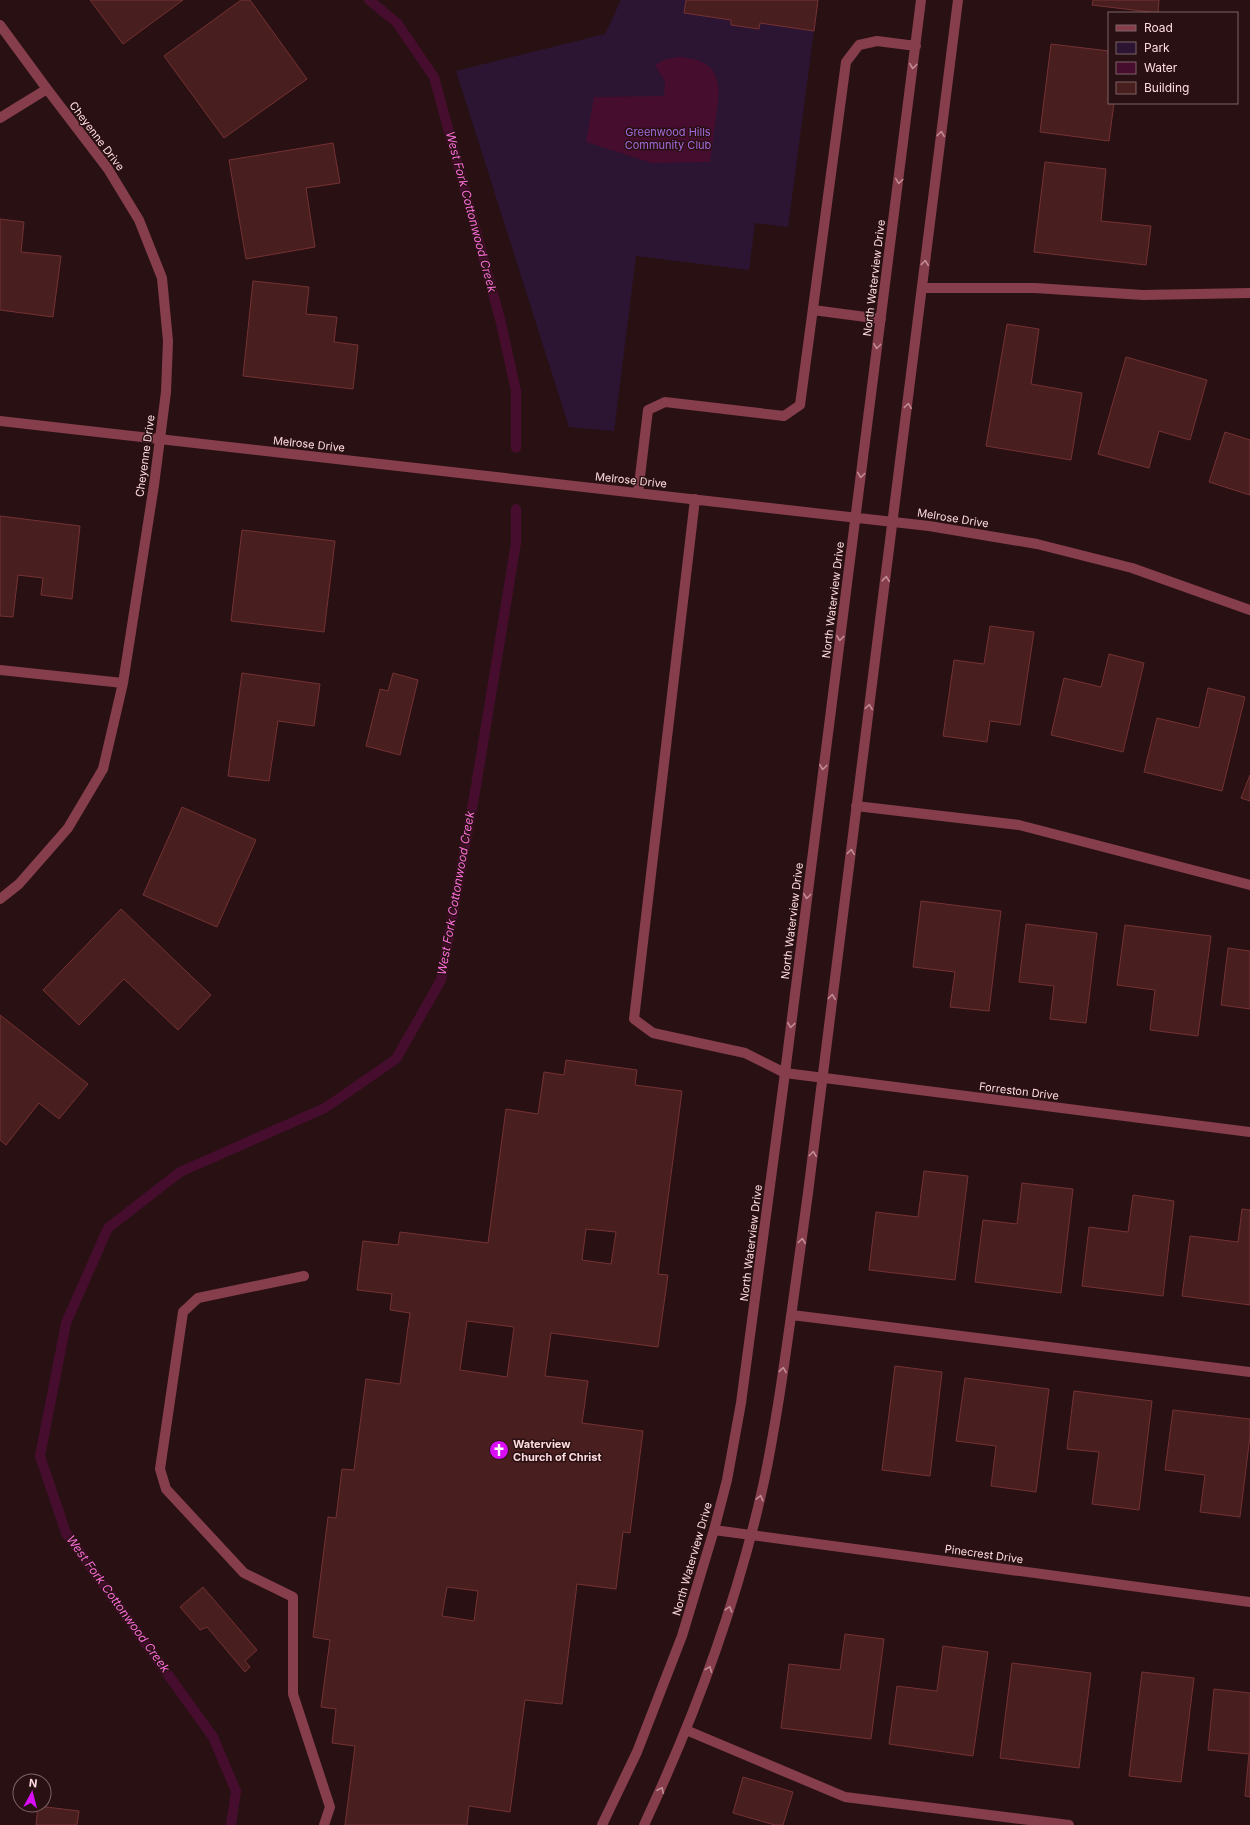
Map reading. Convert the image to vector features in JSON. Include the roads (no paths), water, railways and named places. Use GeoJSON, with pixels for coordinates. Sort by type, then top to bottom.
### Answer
{"type":"FeatureCollection","features":[{"type":"Feature","properties":{"kind":"street","name":"North Waterview Drive"},"geometry":{"type":"LineString","coordinates":[[602,1825],[637,1752],[682,1636],[714,1530],[727,1480],[741,1404],[785,1073],[921,0]]}},
{"type":"Feature","properties":{"kind":"street"},"geometry":{"type":"LineString","coordinates":[[644,1825],[686,1730],[718,1647],[751,1536],[764,1485],[792,1315],[958,0]]}},
{"type":"Feature","properties":{"kind":"street","name":"Cheyenne Drive"},"geometry":{"type":"LineString","coordinates":[[0,25],[108,169],[139,220],[162,278],[168,341],[166,392],[154,485],[123,683],[103,769],[68,828],[18,884],[0,899]]}},
{"type":"Feature","properties":{"kind":"street"},"geometry":{"type":"LineString","coordinates":[[638,493],[648,410],[665,402],[784,416],[800,405],[846,62],[859,45],[877,41],[916,46]]}},
{"type":"Feature","properties":{"kind":"street"},"geometry":{"type":"LineString","coordinates":[[0,118],[47,89]]}},
{"type":"Feature","properties":{"kind":"street"},"geometry":{"type":"LineString","coordinates":[[922,288],[1035,288],[1143,295],[1250,293]]}},
{"type":"Feature","properties":{"kind":"street"},"geometry":{"type":"LineString","coordinates":[[813,310],[881,319]]}},
{"type":"Feature","properties":{"kind":"street","name":"Melrose Drive"},"geometry":{"type":"LineString","coordinates":[[0,421],[638,493],[695,498],[936,527],[1044,546],[1132,568],[1250,610]]}},
{"type":"Feature","properties":{"kind":"street"},"geometry":{"type":"LineString","coordinates":[[695,498],[634,1019],[653,1033],[745,1052],[785,1073]]}},
{"type":"Feature","properties":{"kind":"street"},"geometry":{"type":"LineString","coordinates":[[0,670],[123,683]]}},
{"type":"Feature","properties":{"kind":"street"},"geometry":{"type":"LineString","coordinates":[[856,806],[1019,825],[1250,885]]}},
{"type":"Feature","properties":{"kind":"street","name":"Forreston Drive"},"geometry":{"type":"LineString","coordinates":[[785,1073],[1250,1132]]}},
{"type":"Feature","properties":{"kind":"street"},"geometry":{"type":"LineString","coordinates":[[304,1276],[198,1298],[183,1312],[160,1469],[166,1489],[244,1573],[293,1597],[293,1694],[330,1807],[324,1825]]}},
{"type":"Feature","properties":{"kind":"street"},"geometry":{"type":"LineString","coordinates":[[792,1315],[1250,1372]]}},
{"type":"Feature","properties":{"kind":"street","name":"Pinecrest Drive"},"geometry":{"type":"LineString","coordinates":[[714,1530],[1250,1602]]}},
{"type":"Feature","properties":{"kind":"street"},"geometry":{"type":"LineString","coordinates":[[686,1730],[845,1797],[1069,1825]]}},
{"type":"Feature","properties":{"kind":"water"},"geometry":{"type":"Polygon","coordinates":[[[678,57],[703,62],[711,68],[718,84],[718,105],[710,162],[652,163],[586,142],[594,97],[664,96],[665,82],[655,65],[666,59],[678,57]]]}},
{"type":"Feature","properties":{"kind":"waterway","name":"West Fork Cottonwood Creek"},"geometry":{"type":"LineString","coordinates":[[369,0],[397,23],[434,77],[501,323],[516,391],[516,448]]}},
{"type":"Feature","properties":{"kind":"waterway","name":"West Fork Cottonwood Creek"},"geometry":{"type":"LineString","coordinates":[[231,1825],[236,1791],[213,1737],[66,1533],[40,1456],[66,1323],[108,1228],[180,1172],[325,1108],[396,1059],[441,980],[476,786],[516,543],[516,509]]}},
{"type":"Feature","properties":{"kind":"place","name":"Waterview Church of Christ"},"geometry":{"type":"Point","coordinates":[499,1450]}},
{"type":"Feature","properties":{"kind":"park label","name":"Greenwood Hills Community Club"},"geometry":{"type":"Point","coordinates":[668,138]}}]}
